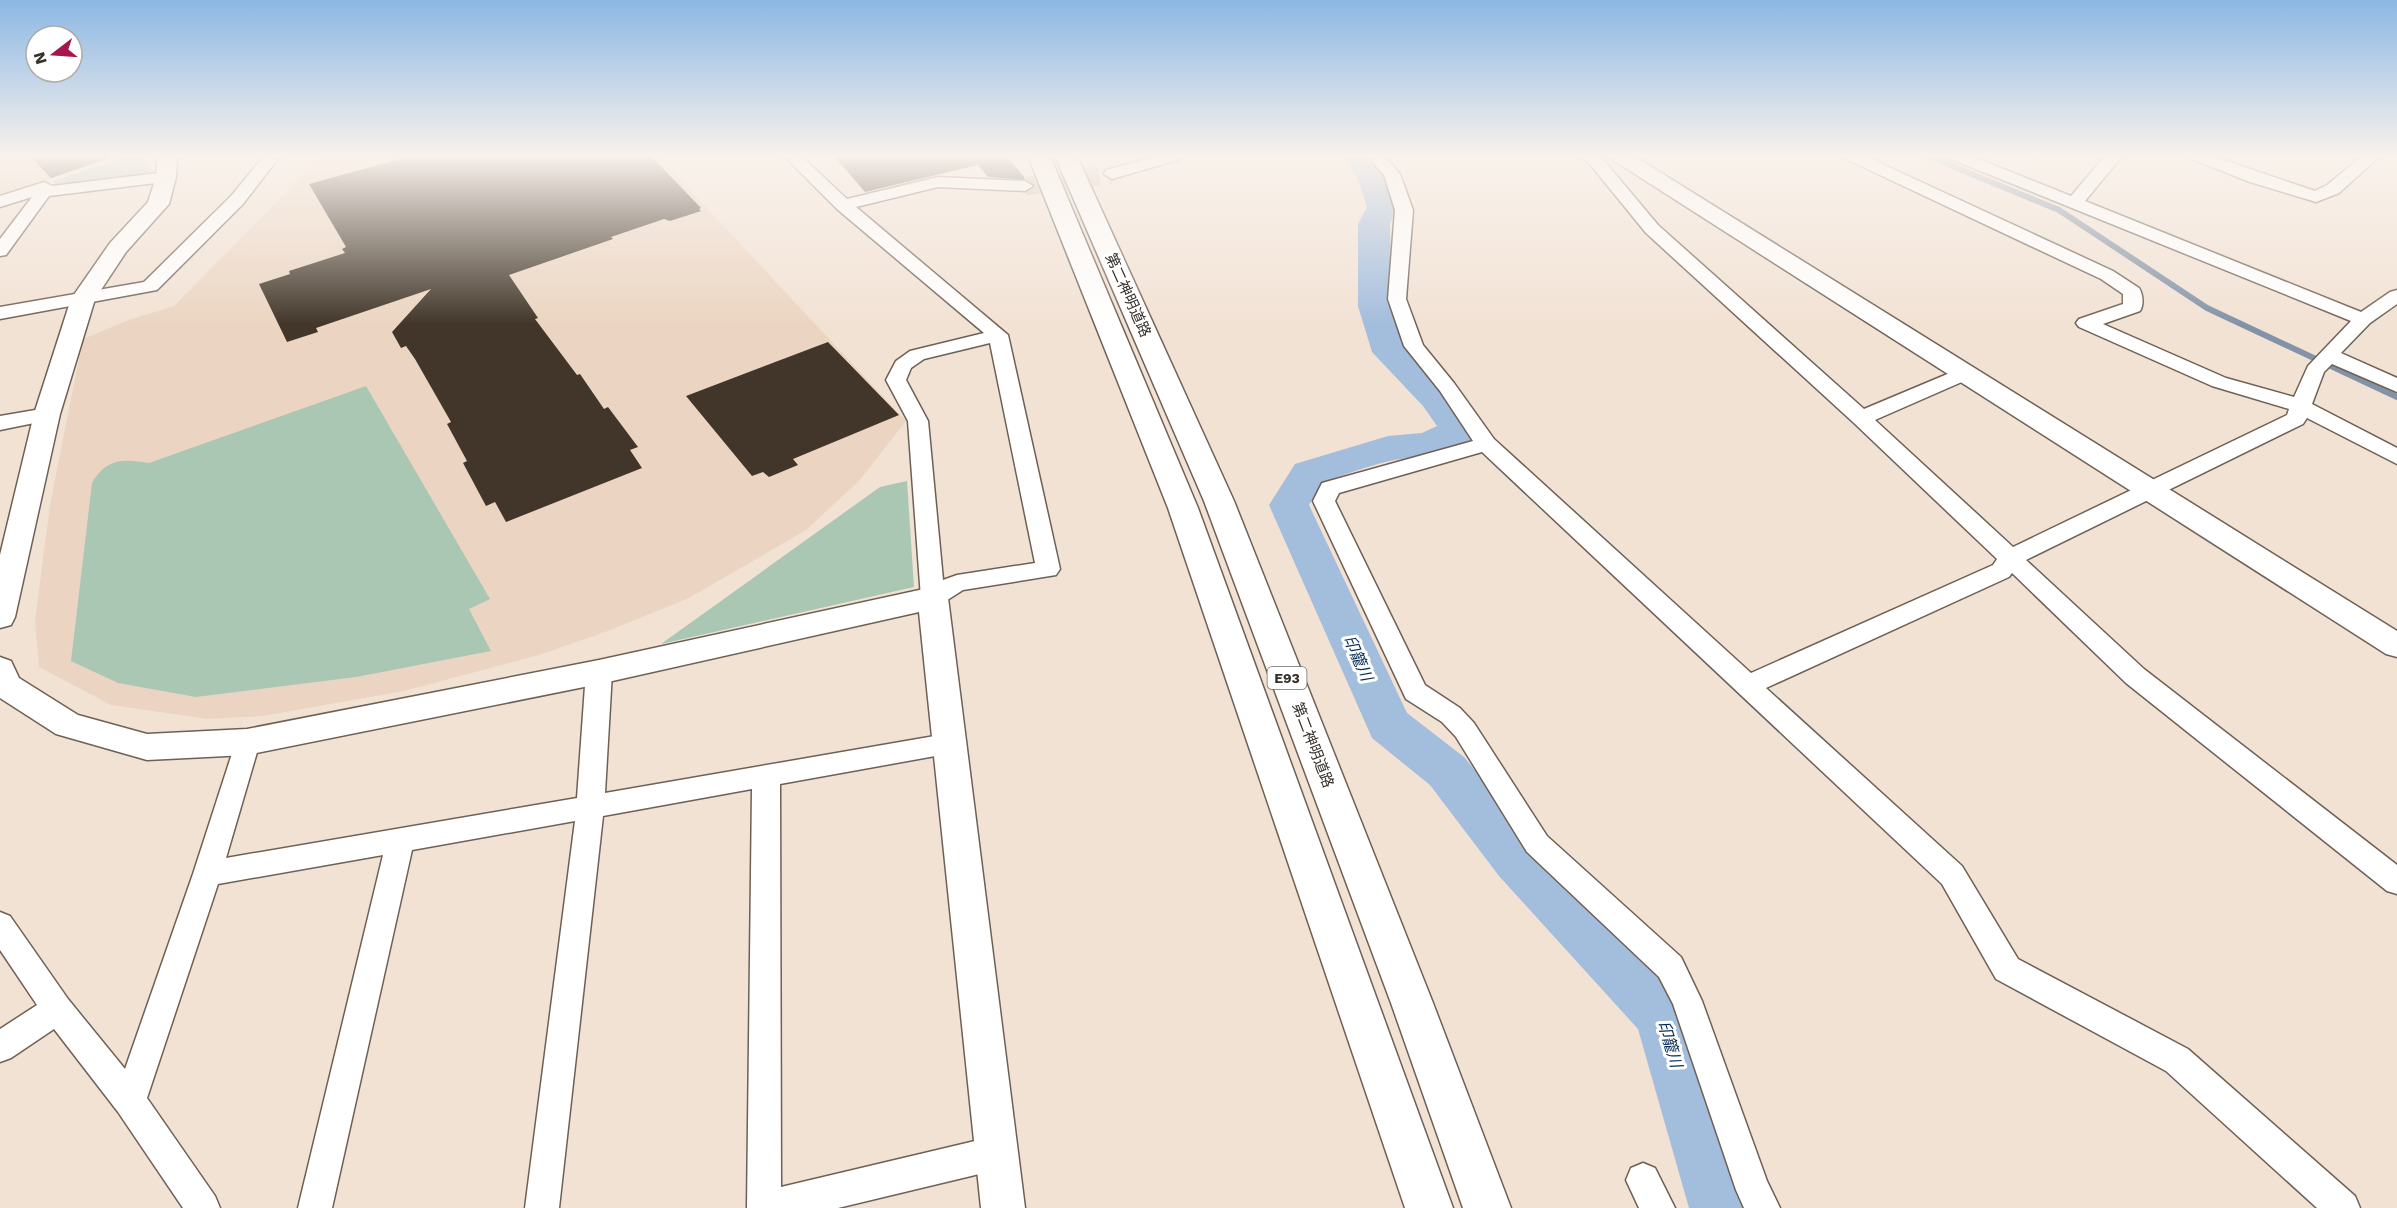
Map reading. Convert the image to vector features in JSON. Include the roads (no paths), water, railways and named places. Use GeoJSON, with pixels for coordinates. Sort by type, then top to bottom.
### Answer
{"type":"FeatureCollection","features":[{"type":"Feature","properties":{"kind":"highway","name":"第二神明道路"},"geometry":{"type":"LineString","coordinates":[[1051,212],[1184,508],[1429,1208]]}},
{"type":"Feature","properties":{"kind":"highway","name":"第二神明道路"},"geometry":{"type":"LineString","coordinates":[[1091,212],[1219,501],[1412,1003],[1487,1208]]}},
{"type":"Feature","properties":{"kind":"street"},"geometry":{"type":"LineString","coordinates":[[0,251],[29,212]]}},
{"type":"Feature","properties":{"kind":"street"},"geometry":{"type":"LineString","coordinates":[[0,617],[47,414],[83,299],[118,248],[150,212]]}},
{"type":"Feature","properties":{"kind":"street"},"geometry":{"type":"LineString","coordinates":[[0,313],[150,286],[224,212]]}},
{"type":"Feature","properties":{"kind":"street"},"geometry":{"type":"LineString","coordinates":[[0,669],[5,685],[68,726],[147,747],[247,742],[599,672],[933,598],[957,583],[1048,569],[998,335],[852,212]]}},
{"type":"Feature","properties":{"kind":"street"},"geometry":{"type":"LineString","coordinates":[[1404,212],[1397,299],[1414,346],[1447,387],[1486,444],[1952,875],[2007,969],[2178,1060],[2343,1208]]}},
{"type":"Feature","properties":{"kind":"street"},"geometry":{"type":"LineString","coordinates":[[1638,212],[1652,229],[1861,418],[2135,676],[2397,882]]}},
{"type":"Feature","properties":{"kind":"street"},"geometry":{"type":"LineString","coordinates":[[1709,212],[2397,646]]}},
{"type":"Feature","properties":{"kind":"street"},"geometry":{"type":"LineString","coordinates":[[1973,212],[2107,275],[2132,292],[2133,307],[2086,322],[2219,382],[2301,406],[2397,458]]}},
{"type":"Feature","properties":{"kind":"street"},"geometry":{"type":"LineString","coordinates":[[2096,212],[2363,319]]}},
{"type":"Feature","properties":{"kind":"street"},"geometry":{"type":"LineString","coordinates":[[1749,685],[2001,571],[2010,558],[2152,491],[2296,419],[2323,363],[2363,319],[2397,296]]}},
{"type":"Feature","properties":{"kind":"street"},"geometry":{"type":"LineString","coordinates":[[998,335],[917,354],[903,365],[896,380],[918,421],[933,598],[952,743],[1003,1208]]}},
{"type":"Feature","properties":{"kind":"street"},"geometry":{"type":"LineString","coordinates":[[2323,363],[2397,386]]}},
{"type":"Feature","properties":{"kind":"street"},"geometry":{"type":"LineString","coordinates":[[1861,418],[1964,374]]}},
{"type":"Feature","properties":{"kind":"street"},"geometry":{"type":"LineString","coordinates":[[0,423],[47,414]]}},
{"type":"Feature","properties":{"kind":"street"},"geometry":{"type":"LineString","coordinates":[[1486,444],[1330,488],[1324,501],[1416,692],[1451,715],[1465,730],[1537,844],[1670,967],[1687,1001],[1753,1190],[1763,1208]]}},
{"type":"Feature","properties":{"kind":"street"},"geometry":{"type":"LineString","coordinates":[[542,1208],[590,808],[599,672]]}},
{"type":"Feature","properties":{"kind":"street"},"geometry":{"type":"LineString","coordinates":[[130,1101],[207,874],[247,742]]}},
{"type":"Feature","properties":{"kind":"street"},"geometry":{"type":"LineString","coordinates":[[207,874],[952,743]]}},
{"type":"Feature","properties":{"kind":"street"},"geometry":{"type":"LineString","coordinates":[[766,777],[765,1208],[996,1153]]}},
{"type":"Feature","properties":{"kind":"street"},"geometry":{"type":"LineString","coordinates":[[315,1208],[400,841]]}},
{"type":"Feature","properties":{"kind":"street"},"geometry":{"type":"LineString","coordinates":[[0,925],[57,1009],[130,1101],[203,1208]]}},
{"type":"Feature","properties":{"kind":"street"},"geometry":{"type":"LineString","coordinates":[[0,1047],[57,1009]]}},
{"type":"Feature","properties":{"kind":"waterway","name":"印籠川"},"geometry":{"type":"LineString","coordinates":[[1379,212],[1374,224],[1375,306],[1390,352],[1436,398],[1460,431],[1428,445],[1388,448],[1309,473],[1289,505],[1389,725],[1447,771],[1517,860],[1662,1015],[1720,1208]]}},
{"type":"Feature","properties":{"kind":"waterway"},"geometry":{"type":"LineString","coordinates":[[2063,212],[2207,308],[2397,397]]}}]}
